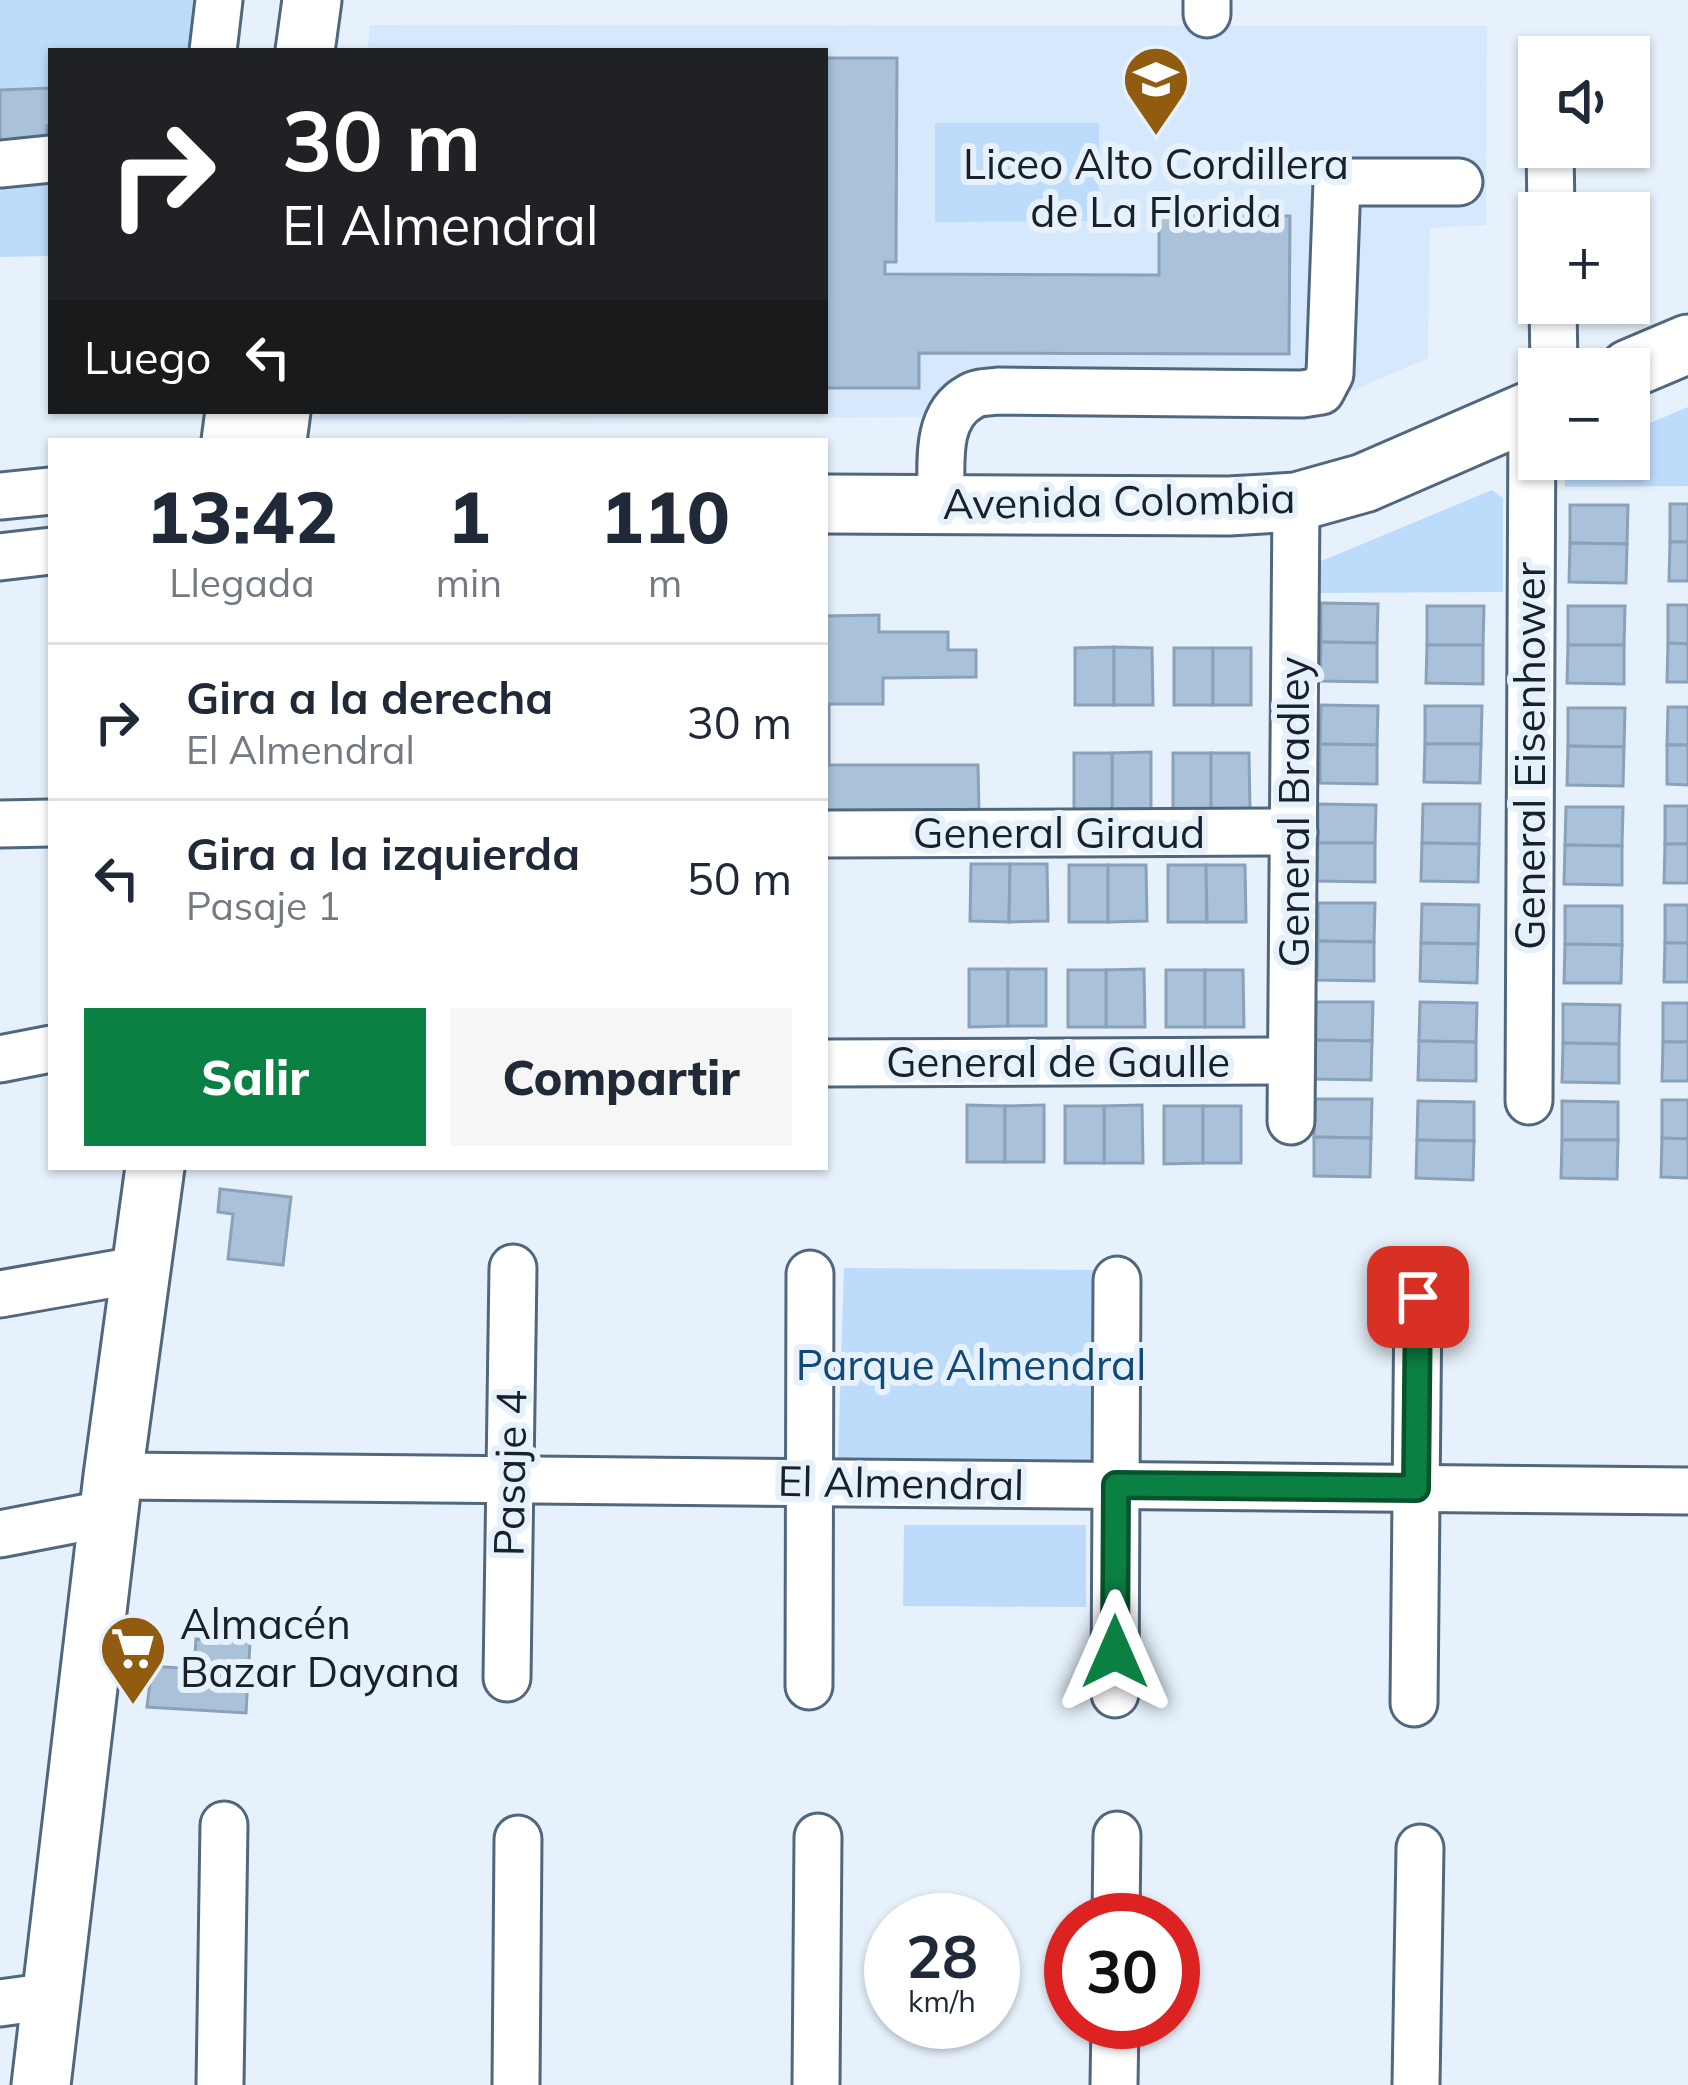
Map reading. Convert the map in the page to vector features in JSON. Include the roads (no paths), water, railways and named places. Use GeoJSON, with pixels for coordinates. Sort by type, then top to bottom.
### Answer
{"type":"FeatureCollection","features":[{"type":"Feature","properties":{"kind":"main road"},"geometry":{"type":"LineString","coordinates":[[305,48],[312,0]]}},
{"type":"Feature","properties":{"kind":"main road"},"geometry":{"type":"LineString","coordinates":[[1650,360],[1688,344]]}},
{"type":"Feature","properties":{"kind":"main road","name":"Avenida Colombia"},"geometry":{"type":"LineString","coordinates":[[828,504],[1229,506],[1296,502],[1364,483],[1518,408]]}},
{"type":"Feature","properties":{"kind":"main road"},"geometry":{"type":"LineString","coordinates":[[40,2085],[26,2000],[111,1495],[155,1170]]}},
{"type":"Feature","properties":{"kind":"street"},"geometry":{"type":"LineString","coordinates":[[213,48],[219,0]]}},
{"type":"Feature","properties":{"kind":"street"},"geometry":{"type":"LineString","coordinates":[[0,164],[48,159]]}},
{"type":"Feature","properties":{"kind":"street"},"geometry":{"type":"LineString","coordinates":[[940,505],[947,417],[971,395],[998,391],[1321,391],[1330,374],[1337,182],[1459,182]]}},
{"type":"Feature","properties":{"kind":"street","name":"General Eisenhower"},"geometry":{"type":"LineString","coordinates":[[1528,1100],[1540,480]]}},
{"type":"Feature","properties":{"kind":"street"},"geometry":{"type":"LineString","coordinates":[[0,496],[48,491]]}},
{"type":"Feature","properties":{"kind":"street","name":"General Bradley"},"geometry":{"type":"LineString","coordinates":[[1291,1121],[1296,502]]}},
{"type":"Feature","properties":{"kind":"street"},"geometry":{"type":"LineString","coordinates":[[0,556],[48,551]]}},
{"type":"Feature","properties":{"kind":"street"},"geometry":{"type":"LineString","coordinates":[[0,824],[48,823]]}},
{"type":"Feature","properties":{"kind":"street","name":"General Giraud"},"geometry":{"type":"LineString","coordinates":[[828,835],[1294,832]]}},
{"type":"Feature","properties":{"kind":"street"},"geometry":{"type":"LineString","coordinates":[[0,1059],[48,1050]]}},
{"type":"Feature","properties":{"kind":"street","name":"General de Gaulle"},"geometry":{"type":"LineString","coordinates":[[828,1063],[1292,1061]]}},
{"type":"Feature","properties":{"kind":"street","name":"Pasaje 4"},"geometry":{"type":"LineString","coordinates":[[508,1678],[513,1268]]}},
{"type":"Feature","properties":{"kind":"street"},"geometry":{"type":"LineString","coordinates":[[0,1294],[142,1269]]}},
{"type":"Feature","properties":{"kind":"street"},"geometry":{"type":"LineString","coordinates":[[809,1686],[810,1274]]}},
{"type":"Feature","properties":{"kind":"street"},"geometry":{"type":"LineString","coordinates":[[1115,1694],[1117,1280]]}},
{"type":"Feature","properties":{"kind":"street"},"geometry":{"type":"LineString","coordinates":[[1414,1703],[1418,1297]]}},
{"type":"Feature","properties":{"kind":"street","name":"El Almendral"},"geometry":{"type":"LineString","coordinates":[[0,1534],[111,1495],[510,1479],[1688,1491]]}},
{"type":"Feature","properties":{"kind":"street"},"geometry":{"type":"LineString","coordinates":[[220,2085],[224,1825]]}},
{"type":"Feature","properties":{"kind":"street"},"geometry":{"type":"LineString","coordinates":[[1117,1893],[1118,1835]]}},
{"type":"Feature","properties":{"kind":"street"},"geometry":{"type":"LineString","coordinates":[[816,2085],[818,1838]]}},
{"type":"Feature","properties":{"kind":"street"},"geometry":{"type":"LineString","coordinates":[[516,2085],[518,1839]]}},
{"type":"Feature","properties":{"kind":"street"},"geometry":{"type":"LineString","coordinates":[[1416,2085],[1420,1847]]}},
{"type":"Feature","properties":{"kind":"street"},"geometry":{"type":"LineString","coordinates":[[1114,2085],[1115,2049]]}},
{"type":"Feature","properties":{"kind":"place","name":"Liceo Alto Cordillera de La Florida"},"geometry":{"type":"Point","coordinates":[1156,138]}},
{"type":"Feature","properties":{"kind":"place","name":"Almacén Bazar Dayana"},"geometry":{"type":"Point","coordinates":[133,1707]}},
{"type":"Feature","properties":{"kind":"park label","name":"Parque Almendral"},"geometry":{"type":"Point","coordinates":[971,1365]}}]}
